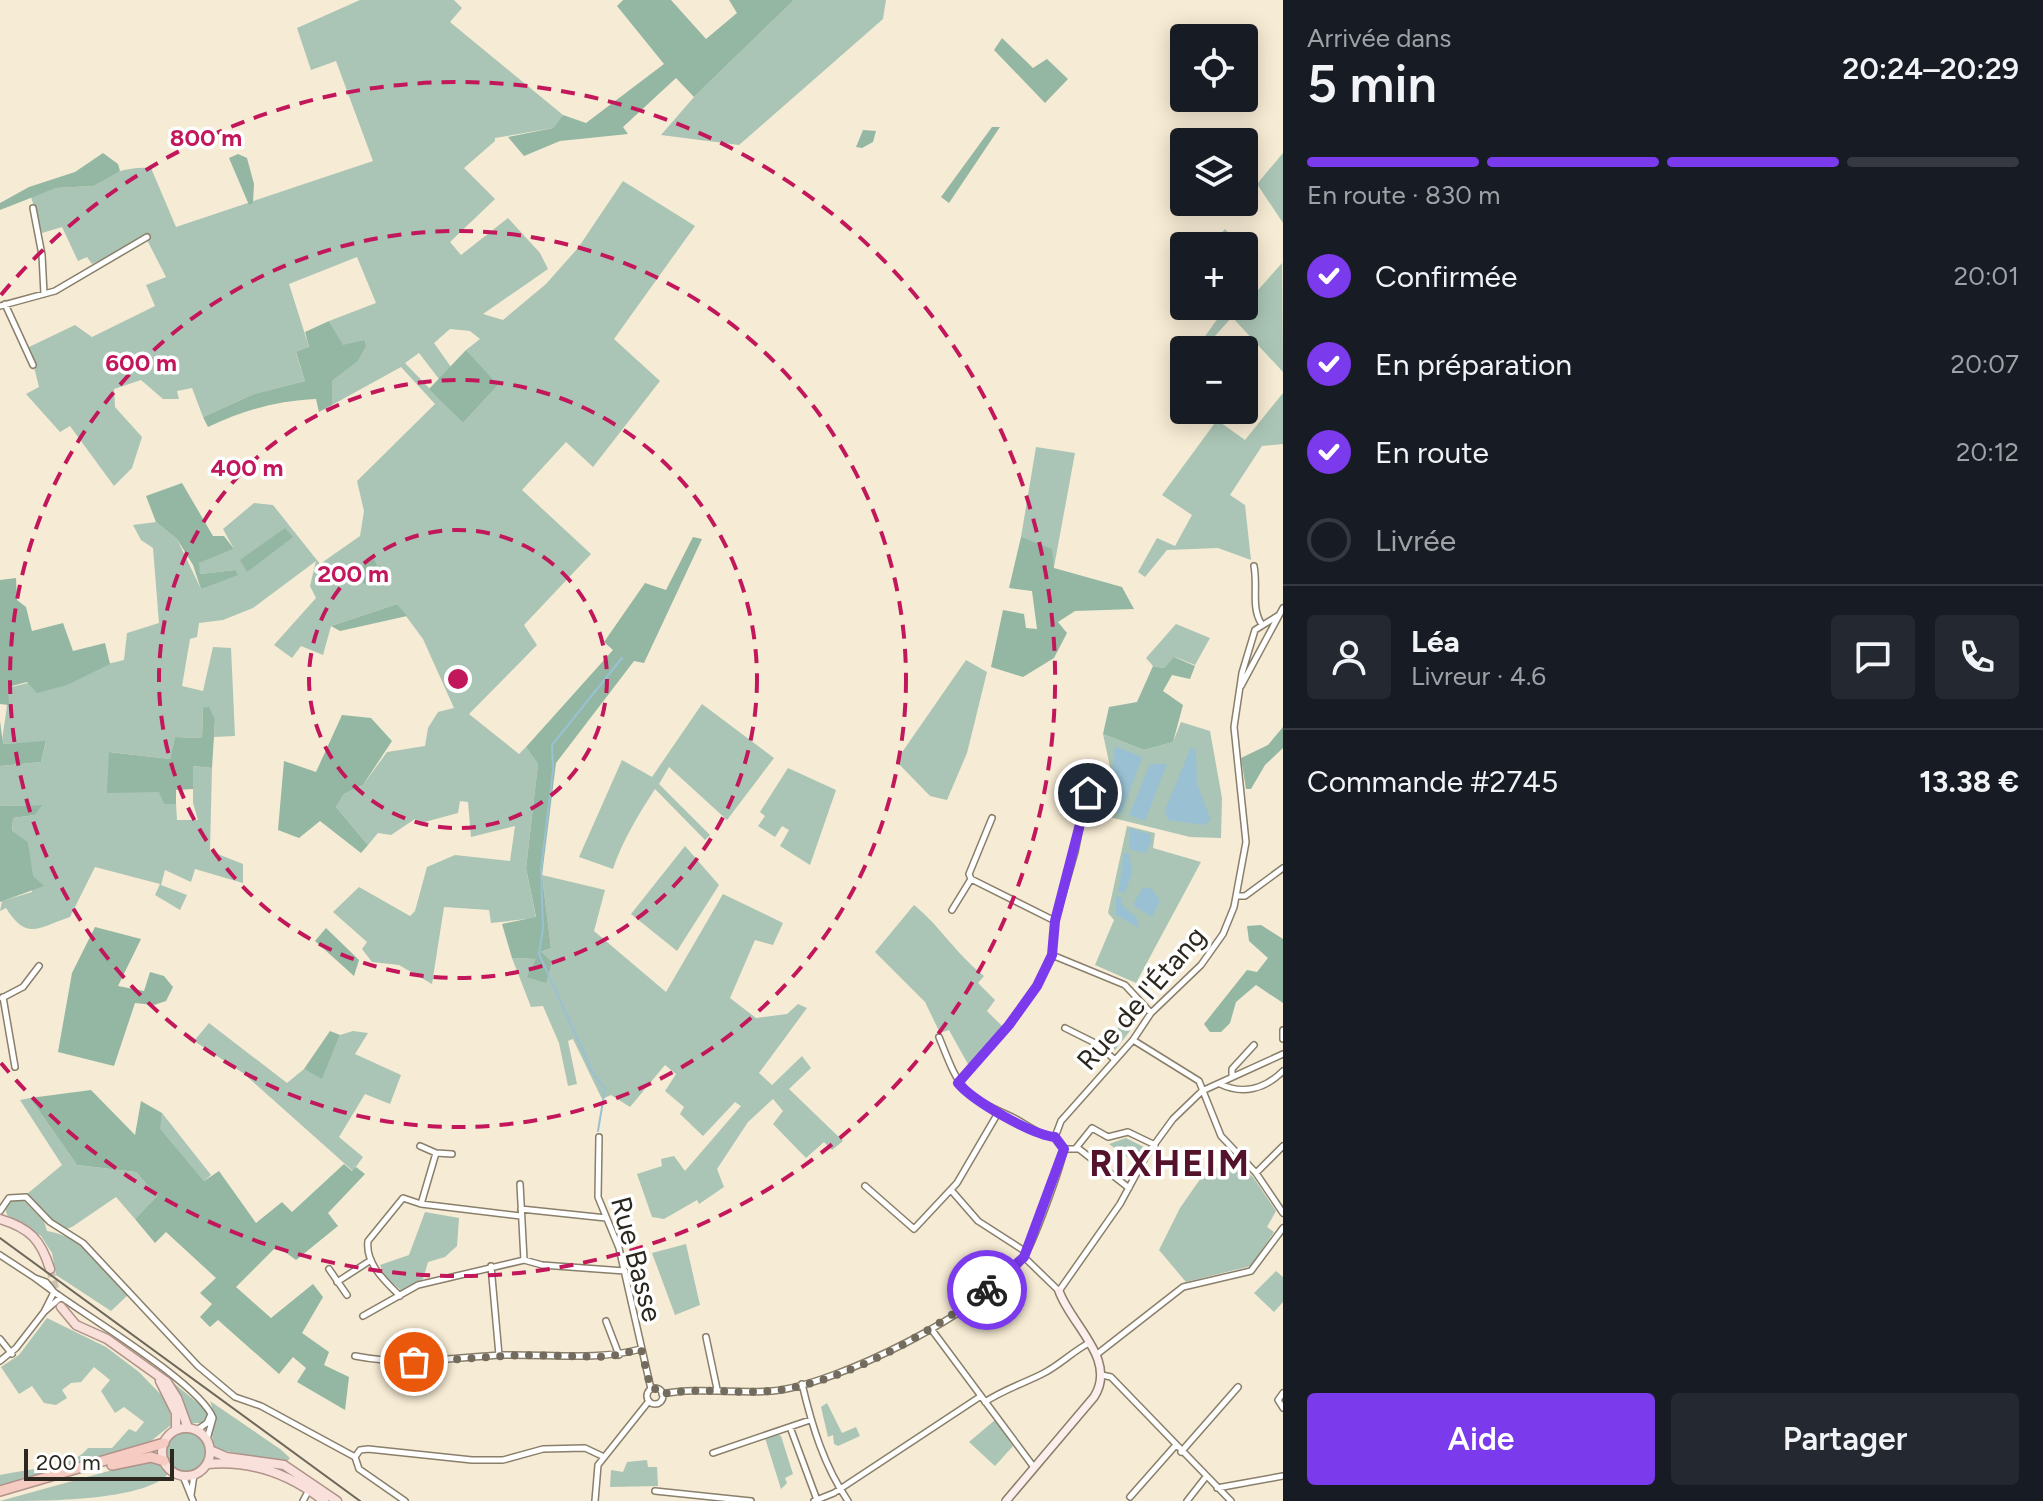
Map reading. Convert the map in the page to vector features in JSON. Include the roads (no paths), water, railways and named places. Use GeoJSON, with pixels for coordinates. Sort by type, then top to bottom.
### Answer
{"type":"FeatureCollection","features":[{"type":"Feature","properties":{"kind":"highway"},"geometry":{"type":"LineString","coordinates":[[0,1493],[164,1443]]}},
{"type":"Feature","properties":{"kind":"highway"},"geometry":{"type":"LineString","coordinates":[[0,1493],[113,1464],[151,1457],[164,1461]]}},
{"type":"Feature","properties":{"kind":"main road"},"geometry":{"type":"LineString","coordinates":[[0,1219],[22,1226],[35,1236],[50,1269]]}},
{"type":"Feature","properties":{"kind":"main road"},"geometry":{"type":"LineString","coordinates":[[1006,1501],[1094,1397],[1102,1375],[1096,1355],[1059,1291]]}},
{"type":"Feature","properties":{"kind":"main road"},"geometry":{"type":"LineString","coordinates":[[61,1302],[76,1325],[107,1339],[175,1393],[192,1429],[207,1439],[210,1450],[208,1464]]}},
{"type":"Feature","properties":{"kind":"main road"},"geometry":{"type":"LineString","coordinates":[[155,1375],[173,1405],[176,1430]]}},
{"type":"Feature","properties":{"kind":"main road"},"geometry":{"type":"LineString","coordinates":[[192,1429],[176,1430],[164,1443],[164,1461],[173,1472],[183,1476],[194,1475],[208,1464],[260,1467],[309,1489],[324,1501]]}},
{"type":"Feature","properties":{"kind":"main road"},"geometry":{"type":"LineString","coordinates":[[210,1450],[226,1457],[284,1465],[337,1501]]}},
{"type":"Feature","properties":{"kind":"street"},"geometry":{"type":"LineString","coordinates":[[33,208],[45,273],[44,294]]}},
{"type":"Feature","properties":{"kind":"street"},"geometry":{"type":"LineString","coordinates":[[33,365],[2,305],[71,283],[147,237]]}},
{"type":"Feature","properties":{"kind":"street"},"geometry":{"type":"LineString","coordinates":[[1254,566],[1258,585],[1255,613],[1264,623],[1283,627]]}},
{"type":"Feature","properties":{"kind":"street","name":"Rue de l'Étang"},"geometry":{"type":"LineString","coordinates":[[1241,687],[1283,608]]}},
{"type":"Feature","properties":{"kind":"street","name":"Rue de l'Étang"},"geometry":{"type":"LineString","coordinates":[[1055,1137],[1061,1121],[1133,1040],[1151,1013],[1206,958],[1223,934],[1237,896],[1246,842],[1243,795],[1234,740],[1241,687],[1250,640],[1264,623],[1279,615]]}},
{"type":"Feature","properties":{"kind":"street"},"geometry":{"type":"LineString","coordinates":[[1250,640],[1263,647]]}},
{"type":"Feature","properties":{"kind":"street"},"geometry":{"type":"LineString","coordinates":[[958,1083],[1009,1025],[1037,986],[1052,955],[1055,921],[1084,815],[1091,771]]}},
{"type":"Feature","properties":{"kind":"street"},"geometry":{"type":"LineString","coordinates":[[992,818],[969,874],[971,879],[1055,921]]}},
{"type":"Feature","properties":{"kind":"street"},"geometry":{"type":"LineString","coordinates":[[1237,896],[1245,896],[1283,868]]}},
{"type":"Feature","properties":{"kind":"street"},"geometry":{"type":"LineString","coordinates":[[952,910],[971,879]]}},
{"type":"Feature","properties":{"kind":"street"},"geometry":{"type":"LineString","coordinates":[[1052,955],[1125,985],[1151,1013]]}},
{"type":"Feature","properties":{"kind":"street"},"geometry":{"type":"LineString","coordinates":[[15,1067],[2,998],[23,987],[39,966]]}},
{"type":"Feature","properties":{"kind":"street"},"geometry":{"type":"LineString","coordinates":[[1065,1028],[1097,1044],[1114,1059]]}},
{"type":"Feature","properties":{"kind":"street"},"geometry":{"type":"LineString","coordinates":[[1283,1030],[1283,1039]]}},
{"type":"Feature","properties":{"kind":"street"},"geometry":{"type":"LineString","coordinates":[[939,1037],[958,1083],[983,1106],[1043,1135],[1055,1137],[1064,1149]]}},
{"type":"Feature","properties":{"kind":"street"},"geometry":{"type":"LineString","coordinates":[[1133,1040],[1196,1078],[1221,1136],[1256,1173],[1283,1213]]}},
{"type":"Feature","properties":{"kind":"street"},"geometry":{"type":"LineString","coordinates":[[1232,1077],[1232,1069],[1254,1045]]}},
{"type":"Feature","properties":{"kind":"street"},"geometry":{"type":"LineString","coordinates":[[951,1190],[978,1221],[1025,1254],[1059,1291],[1173,1119],[1202,1091],[1283,1054]]}},
{"type":"Feature","properties":{"kind":"street"},"geometry":{"type":"LineString","coordinates":[[1220,1084],[1242,1090],[1256,1089],[1283,1071]]}},
{"type":"Feature","properties":{"kind":"street"},"geometry":{"type":"LineString","coordinates":[[865,1186],[911,1230],[951,1190],[998,1113]]}},
{"type":"Feature","properties":{"kind":"street"},"geometry":{"type":"LineString","coordinates":[[1076,1148],[1092,1128],[1108,1137],[1128,1132],[1155,1145]]}},
{"type":"Feature","properties":{"kind":"street","name":"Rue Basse"},"geometry":{"type":"LineString","coordinates":[[599,1137],[598,1197],[625,1271],[651,1389]]}},
{"type":"Feature","properties":{"kind":"street"},"geometry":{"type":"LineString","coordinates":[[420,1146],[436,1153],[452,1154]]}},
{"type":"Feature","properties":{"kind":"street"},"geometry":{"type":"LineString","coordinates":[[1256,1173],[1283,1146]]}},
{"type":"Feature","properties":{"kind":"street"},"geometry":{"type":"LineString","coordinates":[[1064,1149],[1076,1148],[1129,1188]]}},
{"type":"Feature","properties":{"kind":"street"},"geometry":{"type":"LineString","coordinates":[[662,1394],[717,1389],[771,1391],[802,1384],[896,1349],[932,1330],[1005,1276],[1025,1254],[1064,1149]]}},
{"type":"Feature","properties":{"kind":"street"},"geometry":{"type":"LineString","coordinates":[[421,1204],[436,1153]]}},
{"type":"Feature","properties":{"kind":"street"},"geometry":{"type":"LineString","coordinates":[[520,1184],[524,1260]]}},
{"type":"Feature","properties":{"kind":"street"},"geometry":{"type":"LineString","coordinates":[[0,1211],[9,1198],[24,1196],[50,1222],[92,1251],[198,1366],[235,1397],[261,1406],[355,1457]]}},
{"type":"Feature","properties":{"kind":"street"},"geometry":{"type":"LineString","coordinates":[[400,1296],[381,1277],[371,1260],[368,1241],[403,1198],[421,1204],[606,1218]]}},
{"type":"Feature","properties":{"kind":"street"},"geometry":{"type":"LineString","coordinates":[[1096,1355],[1183,1287],[1251,1271],[1283,1228]]}},
{"type":"Feature","properties":{"kind":"street"},"geometry":{"type":"LineString","coordinates":[[0,1255],[46,1282],[61,1302],[195,1395],[211,1413],[207,1439]]}},
{"type":"Feature","properties":{"kind":"street"},"geometry":{"type":"LineString","coordinates":[[337,1282],[371,1260]]}},
{"type":"Feature","properties":{"kind":"street"},"geometry":{"type":"LineString","coordinates":[[363,1316],[418,1285],[524,1260],[542,1265],[625,1271]]}},
{"type":"Feature","properties":{"kind":"street"},"geometry":{"type":"LineString","coordinates":[[491,1266],[499,1355]]}},
{"type":"Feature","properties":{"kind":"street"},"geometry":{"type":"LineString","coordinates":[[329,1269],[347,1295]]}},
{"type":"Feature","properties":{"kind":"street"},"geometry":{"type":"LineString","coordinates":[[0,1361],[12,1354],[44,1312],[54,1292]]}},
{"type":"Feature","properties":{"kind":"street"},"geometry":{"type":"LineString","coordinates":[[44,1312],[61,1302]]}},
{"type":"Feature","properties":{"kind":"street"},"geometry":{"type":"LineString","coordinates":[[606,1321],[619,1355]]}},
{"type":"Feature","properties":{"kind":"street"},"geometry":{"type":"LineString","coordinates":[[932,1330],[1033,1466]]}},
{"type":"Feature","properties":{"kind":"street"},"geometry":{"type":"LineString","coordinates":[[706,1337],[717,1389]]}},
{"type":"Feature","properties":{"kind":"street"},"geometry":{"type":"LineString","coordinates":[[0,1339],[12,1354]]}},
{"type":"Feature","properties":{"kind":"street"},"geometry":{"type":"LineString","coordinates":[[790,1427],[816,1500],[839,1489],[983,1399],[1041,1375],[1079,1346],[1089,1343]]}},
{"type":"Feature","properties":{"kind":"street"},"geometry":{"type":"LineString","coordinates":[[355,1356],[414,1362],[499,1355],[619,1355],[641,1349]]}},
{"type":"Feature","properties":{"kind":"street"},"geometry":{"type":"LineString","coordinates":[[1102,1375],[1111,1377],[1205,1478],[1231,1501]]}},
{"type":"Feature","properties":{"kind":"street"},"geometry":{"type":"LineString","coordinates":[[802,1384],[810,1420],[839,1489],[848,1501]]}},
{"type":"Feature","properties":{"kind":"street"},"geometry":{"type":"LineString","coordinates":[[1181,1452],[1238,1387]]}},
{"type":"Feature","properties":{"kind":"street"},"geometry":{"type":"LineString","coordinates":[[649,1401],[647,1395],[651,1389],[659,1389],[662,1394]]}},
{"type":"Feature","properties":{"kind":"street"},"geometry":{"type":"LineString","coordinates":[[1283,1393],[1278,1400],[1283,1408]]}},
{"type":"Feature","properties":{"kind":"street"},"geometry":{"type":"LineString","coordinates":[[649,1401],[659,1403],[662,1394]]}},
{"type":"Feature","properties":{"kind":"street"},"geometry":{"type":"LineString","coordinates":[[595,1501],[598,1465],[602,1456],[649,1401]]}},
{"type":"Feature","properties":{"kind":"street"},"geometry":{"type":"LineString","coordinates":[[192,1429],[207,1423],[211,1413]]}},
{"type":"Feature","properties":{"kind":"street"},"geometry":{"type":"LineString","coordinates":[[713,1453],[810,1420]]}},
{"type":"Feature","properties":{"kind":"street"},"geometry":{"type":"LineString","coordinates":[[1130,1497],[1175,1446]]}},
{"type":"Feature","properties":{"kind":"street"},"geometry":{"type":"LineString","coordinates":[[405,1501],[359,1469],[354,1462],[360,1450],[494,1460],[543,1449],[585,1448],[602,1456]]}},
{"type":"Feature","properties":{"kind":"street"},"geometry":{"type":"LineString","coordinates":[[192,1499],[194,1475]]}},
{"type":"Feature","properties":{"kind":"street"},"geometry":{"type":"LineString","coordinates":[[183,1476],[192,1499]]}},
{"type":"Feature","properties":{"kind":"street"},"geometry":{"type":"LineString","coordinates":[[1217,1488],[1283,1476]]}},
{"type":"Feature","properties":{"kind":"street"},"geometry":{"type":"LineString","coordinates":[[1187,1501],[1205,1478]]}},
{"type":"Feature","properties":{"kind":"street"},"geometry":{"type":"LineString","coordinates":[[303,1501],[309,1489]]}},
{"type":"Feature","properties":{"kind":"street"},"geometry":{"type":"LineString","coordinates":[[655,1491],[751,1501]]}},
{"type":"Feature","properties":{"kind":"water"},"geometry":{"type":"Polygon","coordinates":[[[1115,746],[1142,757],[1121,814],[1101,808],[1112,774],[1115,746]]]}},
{"type":"Feature","properties":{"kind":"water"},"geometry":{"type":"Polygon","coordinates":[[[1191,747],[1196,750],[1197,784],[1211,820],[1204,825],[1168,820],[1165,810],[1191,747]]]}},
{"type":"Feature","properties":{"kind":"water"},"geometry":{"type":"Polygon","coordinates":[[[1150,764],[1167,764],[1145,821],[1129,815],[1150,764]]]}},
{"type":"Feature","properties":{"kind":"water"},"geometry":{"type":"Polygon","coordinates":[[[1130,828],[1150,834],[1151,842],[1146,853],[1129,849],[1130,828]]]}},
{"type":"Feature","properties":{"kind":"water"},"geometry":{"type":"Polygon","coordinates":[[[1129,853],[1132,873],[1125,893],[1118,892],[1124,854],[1129,853]]]}},
{"type":"Feature","properties":{"kind":"water"},"geometry":{"type":"Polygon","coordinates":[[[1143,887],[1152,889],[1160,901],[1152,917],[1133,905],[1143,887]]]}},
{"type":"Feature","properties":{"kind":"water"},"geometry":{"type":"Polygon","coordinates":[[[1116,897],[1121,897],[1122,905],[1137,918],[1139,928],[1116,915],[1116,897]]]}},
{"type":"Feature","properties":{"kind":"waterway"},"geometry":{"type":"LineString","coordinates":[[598,1131],[605,1089],[593,1073],[539,954],[543,928],[541,869],[553,770],[552,745],[622,658]]}},
{"type":"Feature","properties":{"kind":"tunnel"},"geometry":{"type":"LineString","coordinates":[[50,1269],[58,1299]]}},
{"type":"Feature","properties":{"kind":"railway"},"geometry":{"type":"LineString","coordinates":[[0,1238],[360,1501]]}},
{"type":"Feature","properties":{"kind":"district","name":"RIXHEIM"},"geometry":{"type":"Point","coordinates":[1170,1163]}}]}
